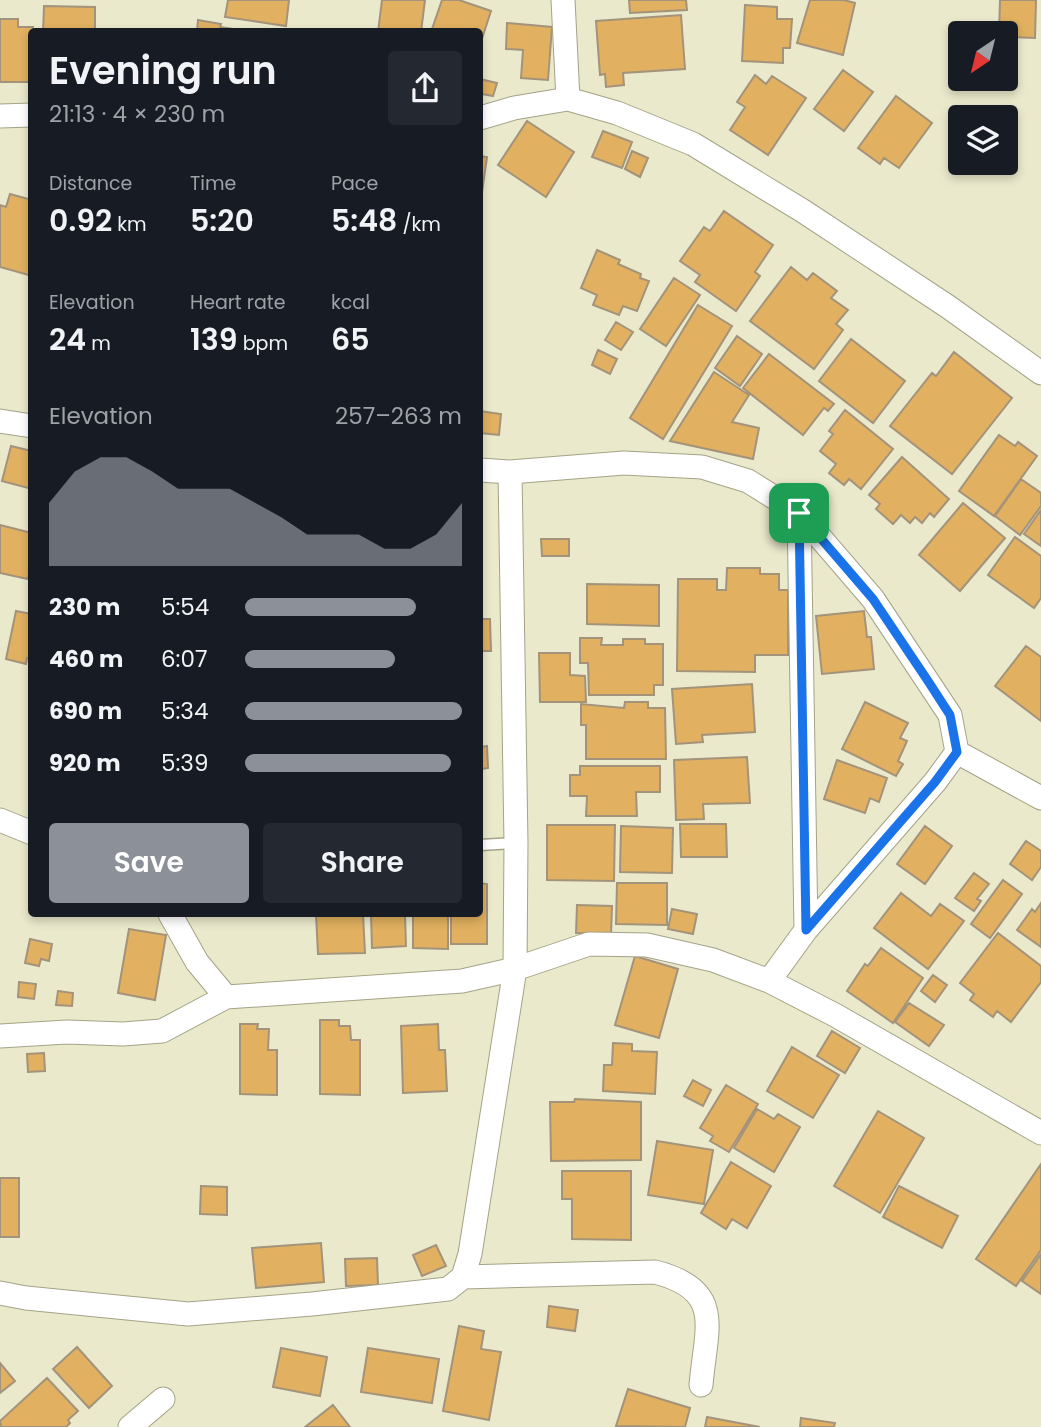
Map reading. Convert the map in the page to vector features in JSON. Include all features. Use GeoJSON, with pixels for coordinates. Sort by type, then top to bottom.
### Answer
{"type":"FeatureCollection","features":[{"type":"Feature","properties":{"kind":"street"},"geometry":{"type":"LineString","coordinates":[[563,0],[568,99]]}},
{"type":"Feature","properties":{"kind":"street"},"geometry":{"type":"LineString","coordinates":[[483,117],[514,108],[568,99],[617,113],[693,144],[947,306],[1041,373]]}},
{"type":"Feature","properties":{"kind":"street"},"geometry":{"type":"LineString","coordinates":[[0,116],[28,115]]}},
{"type":"Feature","properties":{"kind":"street"},"geometry":{"type":"LineString","coordinates":[[0,421],[28,425]]}},
{"type":"Feature","properties":{"kind":"street"},"geometry":{"type":"LineString","coordinates":[[483,470],[510,472],[624,463],[702,467],[748,481],[799,513],[873,599],[950,715],[957,752],[935,782],[806,930],[769,981]]}},
{"type":"Feature","properties":{"kind":"street"},"geometry":{"type":"LineString","coordinates":[[0,1293],[188,1314],[448,1289],[463,1277],[470,1254],[515,969],[516,843],[510,472]]}},
{"type":"Feature","properties":{"kind":"street"},"geometry":{"type":"LineString","coordinates":[[799,513],[806,930]]}},
{"type":"Feature","properties":{"kind":"street"},"geometry":{"type":"LineString","coordinates":[[957,752],[1041,799]]}},
{"type":"Feature","properties":{"kind":"street"},"geometry":{"type":"LineString","coordinates":[[0,820],[28,831]]}},
{"type":"Feature","properties":{"kind":"street"},"geometry":{"type":"LineString","coordinates":[[172,917],[197,962],[226,997]]}},
{"type":"Feature","properties":{"kind":"street"},"geometry":{"type":"LineString","coordinates":[[0,1036],[162,1031],[226,997],[462,981],[515,969],[589,944],[647,945],[713,960],[769,981],[835,1015],[1041,1133]]}},
{"type":"Feature","properties":{"kind":"street"},"geometry":{"type":"LineString","coordinates":[[463,1277],[655,1272],[679,1278],[699,1294],[707,1311],[701,1385]]}},
{"type":"Feature","properties":{"kind":"street"},"geometry":{"type":"LineString","coordinates":[[130,1427],[163,1399]]}},
{"type":"Feature","properties":{"kind":"lane"},"geometry":{"type":"LineString","coordinates":[[483,845],[516,843]]}},
{"type":"Feature","properties":{"kind":"building"},"geometry":{"type":"Polygon","coordinates":[[[228,0],[289,0],[286,26],[225,17],[228,0]]]}},
{"type":"Feature","properties":{"kind":"building"},"geometry":{"type":"Polygon","coordinates":[[[382,0],[425,0],[422,28],[378,28],[382,0]]]}},
{"type":"Feature","properties":{"kind":"building"},"geometry":{"type":"Polygon","coordinates":[[[442,0],[459,0],[491,11],[483,36],[483,28],[432,28],[442,0]]]}},
{"type":"Feature","properties":{"kind":"building"},"geometry":{"type":"Polygon","coordinates":[[[629,0],[686,0],[687,10],[630,13],[629,0]]]}},
{"type":"Feature","properties":{"kind":"building"},"geometry":{"type":"Polygon","coordinates":[[[810,0],[844,0],[855,3],[843,55],[797,43],[810,0]]]}},
{"type":"Feature","properties":{"kind":"building"},"geometry":{"type":"Polygon","coordinates":[[[1000,0],[1036,0],[1035,38],[1018,37],[1018,21],[999,21],[1000,0]]]}},
{"type":"Feature","properties":{"kind":"building"},"geometry":{"type":"Polygon","coordinates":[[[745,5],[777,7],[777,19],[792,19],[790,48],[783,48],[783,63],[742,61],[745,5]]]}},
{"type":"Feature","properties":{"kind":"building"},"geometry":{"type":"Polygon","coordinates":[[[44,6],[95,7],[95,28],[43,28],[44,6]]]}},
{"type":"Feature","properties":{"kind":"building"},"geometry":{"type":"Polygon","coordinates":[[[681,15],[685,69],[623,73],[624,85],[606,87],[605,74],[600,75],[596,21],[681,15]]]}},
{"type":"Feature","properties":{"kind":"building"},"geometry":{"type":"Polygon","coordinates":[[[0,19],[18,19],[18,27],[33,27],[28,28],[28,82],[0,82],[0,19]]]}},
{"type":"Feature","properties":{"kind":"building"},"geometry":{"type":"Polygon","coordinates":[[[198,20],[221,24],[220,27],[227,28],[197,28],[198,20]]]}},
{"type":"Feature","properties":{"kind":"building"},"geometry":{"type":"Polygon","coordinates":[[[507,23],[552,27],[548,80],[521,78],[523,50],[506,49],[507,23]]]}},
{"type":"Feature","properties":{"kind":"building"},"geometry":{"type":"Polygon","coordinates":[[[843,70],[873,92],[844,131],[814,109],[843,70]]]}},
{"type":"Feature","properties":{"kind":"building"},"geometry":{"type":"Polygon","coordinates":[[[755,75],[766,84],[772,76],[806,98],[768,155],[730,130],[745,107],[737,102],[755,75]]]}},
{"type":"Feature","properties":{"kind":"building"},"geometry":{"type":"Polygon","coordinates":[[[483,80],[497,83],[493,96],[483,94],[483,80]]]}},
{"type":"Feature","properties":{"kind":"building"},"geometry":{"type":"Polygon","coordinates":[[[896,96],[932,123],[899,168],[884,158],[880,164],[858,148],[896,96]]]}},
{"type":"Feature","properties":{"kind":"building"},"geometry":{"type":"Polygon","coordinates":[[[527,121],[574,152],[546,197],[498,165],[527,121]]]}},
{"type":"Feature","properties":{"kind":"building"},"geometry":{"type":"Polygon","coordinates":[[[603,131],[632,142],[622,168],[592,157],[603,131]]]}},
{"type":"Feature","properties":{"kind":"building"},"geometry":{"type":"Polygon","coordinates":[[[632,151],[648,158],[640,177],[625,169],[632,151]]]}},
{"type":"Feature","properties":{"kind":"building"},"geometry":{"type":"Polygon","coordinates":[[[483,156],[487,157],[483,185],[483,156]]]}},
{"type":"Feature","properties":{"kind":"building"},"geometry":{"type":"Polygon","coordinates":[[[10,194],[28,199],[28,275],[0,267],[0,205],[6,207],[10,194]]]}},
{"type":"Feature","properties":{"kind":"building"},"geometry":{"type":"Polygon","coordinates":[[[724,211],[773,245],[755,272],[760,276],[736,311],[695,282],[700,275],[680,261],[704,227],[710,231],[724,211]]]}},
{"type":"Feature","properties":{"kind":"building"},"geometry":{"type":"Polygon","coordinates":[[[597,250],[620,260],[618,264],[641,274],[640,278],[649,281],[637,311],[623,306],[619,315],[593,305],[597,295],[581,288],[597,250]]]}},
{"type":"Feature","properties":{"kind":"building"},"geometry":{"type":"Polygon","coordinates":[[[791,267],[807,280],[813,273],[837,291],[831,298],[848,310],[836,324],[843,330],[814,369],[750,321],[791,267]]]}},
{"type":"Feature","properties":{"kind":"building"},"geometry":{"type":"Polygon","coordinates":[[[674,278],[700,295],[666,346],[640,329],[674,278]]]}},
{"type":"Feature","properties":{"kind":"building"},"geometry":{"type":"Polygon","coordinates":[[[698,305],[732,326],[663,439],[630,418],[698,305]]]}},
{"type":"Feature","properties":{"kind":"building"},"geometry":{"type":"Polygon","coordinates":[[[616,322],[633,332],[621,350],[605,340],[616,322]]]}},
{"type":"Feature","properties":{"kind":"building"},"geometry":{"type":"Polygon","coordinates":[[[737,336],[762,354],[740,386],[715,368],[737,336]]]}},
{"type":"Feature","properties":{"kind":"building"},"geometry":{"type":"Polygon","coordinates":[[[851,339],[905,381],[873,423],[819,381],[851,339]]]}},
{"type":"Feature","properties":{"kind":"building"},"geometry":{"type":"Polygon","coordinates":[[[598,350],[617,359],[610,374],[592,365],[598,350]]]}},
{"type":"Feature","properties":{"kind":"building"},"geometry":{"type":"Polygon","coordinates":[[[954,352],[1012,398],[952,474],[890,426],[932,373],[936,376],[954,352]]]}},
{"type":"Feature","properties":{"kind":"building"},"geometry":{"type":"Polygon","coordinates":[[[769,354],[834,404],[828,411],[824,408],[803,435],[743,388],[769,354]]]}},
{"type":"Feature","properties":{"kind":"building"},"geometry":{"type":"Polygon","coordinates":[[[714,372],[749,395],[732,422],[759,428],[753,459],[670,441],[714,372]]]}},
{"type":"Feature","properties":{"kind":"building"},"geometry":{"type":"Polygon","coordinates":[[[845,410],[893,449],[861,489],[849,479],[844,485],[829,473],[836,464],[820,451],[833,434],[829,431],[845,410]]]}},
{"type":"Feature","properties":{"kind":"building"},"geometry":{"type":"Polygon","coordinates":[[[483,411],[501,414],[499,435],[483,433],[483,411]]]}},
{"type":"Feature","properties":{"kind":"building"},"geometry":{"type":"Polygon","coordinates":[[[999,435],[1015,446],[1018,442],[1037,456],[994,516],[959,491],[999,435]]]}},
{"type":"Feature","properties":{"kind":"building"},"geometry":{"type":"Polygon","coordinates":[[[11,446],[28,450],[28,488],[2,481],[11,446]]]}},
{"type":"Feature","properties":{"kind":"building"},"geometry":{"type":"Polygon","coordinates":[[[902,457],[949,499],[934,517],[930,513],[922,523],[915,517],[910,523],[901,515],[893,524],[876,509],[880,504],[869,495],[902,457]]]}},
{"type":"Feature","properties":{"kind":"building"},"geometry":{"type":"Polygon","coordinates":[[[1021,479],[1041,493],[1041,506],[1020,535],[995,516],[1021,479]]]}},
{"type":"Feature","properties":{"kind":"building"},"geometry":{"type":"Polygon","coordinates":[[[963,503],[1005,538],[960,591],[919,555],[963,503]]]}},
{"type":"Feature","properties":{"kind":"building"},"geometry":{"type":"Polygon","coordinates":[[[1041,510],[1041,546],[1024,534],[1041,510]]]}},
{"type":"Feature","properties":{"kind":"building"},"geometry":{"type":"Polygon","coordinates":[[[0,525],[28,532],[28,579],[0,573],[0,525]]]}},
{"type":"Feature","properties":{"kind":"building"},"geometry":{"type":"Polygon","coordinates":[[[1015,537],[1041,556],[1041,598],[1034,608],[988,575],[1015,537]]]}},
{"type":"Feature","properties":{"kind":"building"},"geometry":{"type":"Polygon","coordinates":[[[541,539],[569,539],[569,556],[542,556],[541,539]]]}},
{"type":"Feature","properties":{"kind":"building"},"geometry":{"type":"Polygon","coordinates":[[[727,568],[760,568],[760,574],[779,574],[779,590],[788,590],[788,655],[755,655],[755,672],[677,671],[678,579],[717,579],[717,590],[726,590],[727,568]]]}},
{"type":"Feature","properties":{"kind":"building"},"geometry":{"type":"Polygon","coordinates":[[[587,584],[659,585],[659,626],[587,624],[587,584]]]}},
{"type":"Feature","properties":{"kind":"building"},"geometry":{"type":"Polygon","coordinates":[[[16,611],[28,613],[26,664],[6,659],[16,611]]]}},
{"type":"Feature","properties":{"kind":"building"},"geometry":{"type":"Polygon","coordinates":[[[864,611],[867,637],[871,637],[874,669],[822,674],[816,616],[864,611]]]}},
{"type":"Feature","properties":{"kind":"building"},"geometry":{"type":"Polygon","coordinates":[[[483,619],[490,619],[491,651],[483,651],[483,619]]]}},
{"type":"Feature","properties":{"kind":"building"},"geometry":{"type":"Polygon","coordinates":[[[580,638],[602,638],[601,645],[623,645],[623,639],[645,639],[645,644],[663,644],[663,685],[654,685],[654,695],[589,695],[588,663],[580,663],[580,638]]]}},
{"type":"Feature","properties":{"kind":"building"},"geometry":{"type":"Polygon","coordinates":[[[1026,646],[1041,657],[1041,721],[995,686],[1026,646]]]}},
{"type":"Feature","properties":{"kind":"building"},"geometry":{"type":"Polygon","coordinates":[[[539,653],[570,653],[570,675],[585,676],[586,702],[540,702],[539,653]]]}},
{"type":"Feature","properties":{"kind":"building"},"geometry":{"type":"Polygon","coordinates":[[[752,684],[755,732],[702,735],[703,742],[676,744],[672,689],[752,684]]]}},
{"type":"Feature","properties":{"kind":"building"},"geometry":{"type":"Polygon","coordinates":[[[625,702],[648,702],[648,708],[665,708],[666,759],[586,759],[586,725],[581,725],[581,704],[624,708],[625,702]]]}},
{"type":"Feature","properties":{"kind":"building"},"geometry":{"type":"Polygon","coordinates":[[[865,702],[908,723],[900,738],[907,741],[898,761],[903,764],[896,776],[842,749],[865,702]]]}},
{"type":"Feature","properties":{"kind":"building"},"geometry":{"type":"Polygon","coordinates":[[[487,746],[488,768],[483,769],[483,747],[487,746]]]}},
{"type":"Feature","properties":{"kind":"building"},"geometry":{"type":"Polygon","coordinates":[[[747,757],[750,803],[703,804],[704,819],[676,820],[674,760],[747,757]]]}},
{"type":"Feature","properties":{"kind":"building"},"geometry":{"type":"Polygon","coordinates":[[[837,760],[887,778],[879,802],[870,798],[865,813],[824,799],[837,760]]]}},
{"type":"Feature","properties":{"kind":"building"},"geometry":{"type":"Polygon","coordinates":[[[580,766],[660,766],[660,792],[636,792],[637,816],[586,816],[587,796],[570,796],[570,775],[580,775],[580,766]]]}},
{"type":"Feature","properties":{"kind":"building"},"geometry":{"type":"Polygon","coordinates":[[[680,824],[726,824],[727,857],[681,857],[680,824]]]}},
{"type":"Feature","properties":{"kind":"building"},"geometry":{"type":"Polygon","coordinates":[[[547,825],[615,825],[614,881],[547,880],[547,825]]]}},
{"type":"Feature","properties":{"kind":"building"},"geometry":{"type":"Polygon","coordinates":[[[621,826],[673,828],[672,873],[620,872],[621,826]]]}},
{"type":"Feature","properties":{"kind":"building"},"geometry":{"type":"Polygon","coordinates":[[[925,826],[952,846],[925,884],[897,864],[925,826]]]}},
{"type":"Feature","properties":{"kind":"building"},"geometry":{"type":"Polygon","coordinates":[[[1026,841],[1041,851],[1041,867],[1032,880],[1010,864],[1026,841]]]}},
{"type":"Feature","properties":{"kind":"building"},"geometry":{"type":"Polygon","coordinates":[[[974,873],[989,884],[977,899],[981,901],[974,911],[955,898],[974,873]]]}},
{"type":"Feature","properties":{"kind":"building"},"geometry":{"type":"Polygon","coordinates":[[[1003,880],[1022,894],[990,938],[971,924],[1003,880]]]}},
{"type":"Feature","properties":{"kind":"building"},"geometry":{"type":"Polygon","coordinates":[[[483,883],[487,884],[487,944],[451,944],[451,917],[483,917],[483,883]]]}},
{"type":"Feature","properties":{"kind":"building"},"geometry":{"type":"Polygon","coordinates":[[[617,883],[667,883],[667,925],[616,924],[617,883]]]}},
{"type":"Feature","properties":{"kind":"building"},"geometry":{"type":"Polygon","coordinates":[[[901,893],[931,916],[940,904],[964,921],[928,969],[874,928],[901,893]]]}},
{"type":"Feature","properties":{"kind":"building"},"geometry":{"type":"Polygon","coordinates":[[[1041,903],[1041,947],[1017,930],[1032,909],[1035,912],[1041,903]]]}},
{"type":"Feature","properties":{"kind":"building"},"geometry":{"type":"Polygon","coordinates":[[[577,905],[612,906],[611,934],[576,933],[577,905]]]}},
{"type":"Feature","properties":{"kind":"building"},"geometry":{"type":"Polygon","coordinates":[[[672,909],[697,914],[693,934],[668,929],[672,909]]]}},
{"type":"Feature","properties":{"kind":"building"},"geometry":{"type":"Polygon","coordinates":[[[316,917],[363,917],[365,953],[318,954],[316,917]]]}},
{"type":"Feature","properties":{"kind":"building"},"geometry":{"type":"Polygon","coordinates":[[[371,917],[405,917],[406,946],[372,948],[371,917]]]}},
{"type":"Feature","properties":{"kind":"building"},"geometry":{"type":"Polygon","coordinates":[[[413,917],[448,917],[448,949],[413,948],[413,917]]]}},
{"type":"Feature","properties":{"kind":"building"},"geometry":{"type":"Polygon","coordinates":[[[129,929],[166,935],[155,1000],[118,993],[129,929]]]}},
{"type":"Feature","properties":{"kind":"building"},"geometry":{"type":"Polygon","coordinates":[[[998,933],[1041,966],[1041,982],[1011,1022],[997,1011],[993,1017],[970,1000],[974,994],[960,983],[998,933]]]}},
{"type":"Feature","properties":{"kind":"building"},"geometry":{"type":"Polygon","coordinates":[[[30,939],[52,944],[49,961],[41,959],[39,966],[25,963],[30,939]]]}},
{"type":"Feature","properties":{"kind":"building"},"geometry":{"type":"Polygon","coordinates":[[[881,948],[923,978],[893,1023],[847,991],[865,964],[868,966],[881,948]]]}},
{"type":"Feature","properties":{"kind":"building"},"geometry":{"type":"Polygon","coordinates":[[[635,956],[678,969],[659,1038],[615,1025],[635,956]]]}},
{"type":"Feature","properties":{"kind":"building"},"geometry":{"type":"Polygon","coordinates":[[[933,975],[947,985],[935,1002],[921,991],[933,975]]]}},
{"type":"Feature","properties":{"kind":"building"},"geometry":{"type":"Polygon","coordinates":[[[19,982],[36,984],[34,999],[18,997],[19,982]]]}},
{"type":"Feature","properties":{"kind":"building"},"geometry":{"type":"Polygon","coordinates":[[[58,991],[73,993],[72,1006],[56,1005],[58,991]]]}},
{"type":"Feature","properties":{"kind":"building"},"geometry":{"type":"Polygon","coordinates":[[[909,1003],[944,1025],[929,1046],[895,1022],[909,1003]]]}},
{"type":"Feature","properties":{"kind":"building"},"geometry":{"type":"Polygon","coordinates":[[[320,1020],[339,1020],[339,1026],[350,1026],[351,1040],[360,1040],[360,1095],[320,1094],[320,1020]]]}},
{"type":"Feature","properties":{"kind":"building"},"geometry":{"type":"Polygon","coordinates":[[[240,1024],[258,1024],[257,1029],[269,1029],[268,1050],[277,1050],[277,1095],[240,1094],[240,1024]]]}},
{"type":"Feature","properties":{"kind":"building"},"geometry":{"type":"Polygon","coordinates":[[[438,1024],[439,1050],[445,1050],[447,1091],[403,1093],[401,1026],[438,1024]]]}},
{"type":"Feature","properties":{"kind":"building"},"geometry":{"type":"Polygon","coordinates":[[[832,1031],[860,1048],[845,1073],[817,1056],[832,1031]]]}},
{"type":"Feature","properties":{"kind":"building"},"geometry":{"type":"Polygon","coordinates":[[[613,1043],[632,1044],[632,1051],[657,1052],[655,1094],[603,1091],[604,1065],[612,1065],[613,1043]]]}},
{"type":"Feature","properties":{"kind":"building"},"geometry":{"type":"Polygon","coordinates":[[[792,1047],[839,1075],[813,1118],[767,1091],[792,1047]]]}},
{"type":"Feature","properties":{"kind":"building"},"geometry":{"type":"Polygon","coordinates":[[[44,1053],[45,1071],[28,1072],[27,1054],[44,1053]]]}},
{"type":"Feature","properties":{"kind":"building"},"geometry":{"type":"Polygon","coordinates":[[[693,1080],[711,1090],[703,1106],[684,1096],[693,1080]]]}},
{"type":"Feature","properties":{"kind":"building"},"geometry":{"type":"Polygon","coordinates":[[[726,1085],[758,1104],[729,1152],[710,1141],[713,1136],[700,1128],[726,1085]]]}},
{"type":"Feature","properties":{"kind":"building"},"geometry":{"type":"Polygon","coordinates":[[[575,1099],[641,1102],[641,1160],[551,1161],[550,1102],[574,1102],[575,1099]]]}},
{"type":"Feature","properties":{"kind":"building"},"geometry":{"type":"Polygon","coordinates":[[[757,1109],[774,1119],[778,1114],[800,1127],[774,1172],[734,1148],[757,1109]]]}},
{"type":"Feature","properties":{"kind":"building"},"geometry":{"type":"Polygon","coordinates":[[[878,1111],[924,1138],[880,1213],[834,1186],[878,1111]]]}},
{"type":"Feature","properties":{"kind":"building"},"geometry":{"type":"Polygon","coordinates":[[[657,1141],[713,1150],[704,1204],[648,1195],[657,1141]]]}},
{"type":"Feature","properties":{"kind":"building"},"geometry":{"type":"Polygon","coordinates":[[[731,1162],[771,1186],[747,1228],[732,1219],[726,1229],[701,1213],[731,1162]]]}},
{"type":"Feature","properties":{"kind":"building"},"geometry":{"type":"Polygon","coordinates":[[[1041,1164],[1041,1250],[1016,1286],[976,1259],[1041,1164]]]}},
{"type":"Feature","properties":{"kind":"building"},"geometry":{"type":"Polygon","coordinates":[[[562,1171],[631,1171],[631,1240],[572,1239],[572,1199],[562,1199],[562,1171]]]}},
{"type":"Feature","properties":{"kind":"building"},"geometry":{"type":"Polygon","coordinates":[[[0,1178],[19,1178],[19,1237],[0,1237],[0,1178]]]}},
{"type":"Feature","properties":{"kind":"building"},"geometry":{"type":"Polygon","coordinates":[[[201,1186],[227,1187],[227,1215],[200,1214],[201,1186]]]}},
{"type":"Feature","properties":{"kind":"building"},"geometry":{"type":"Polygon","coordinates":[[[899,1186],[958,1216],[942,1248],[883,1217],[899,1186]]]}},
{"type":"Feature","properties":{"kind":"building"},"geometry":{"type":"Polygon","coordinates":[[[321,1243],[324,1282],[256,1288],[252,1248],[321,1243]]]}},
{"type":"Feature","properties":{"kind":"building"},"geometry":{"type":"Polygon","coordinates":[[[436,1245],[446,1266],[422,1276],[413,1255],[436,1245]]]}},
{"type":"Feature","properties":{"kind":"building"},"geometry":{"type":"Polygon","coordinates":[[[1041,1254],[1041,1294],[1022,1281],[1041,1254]]]}},
{"type":"Feature","properties":{"kind":"building"},"geometry":{"type":"Polygon","coordinates":[[[377,1258],[378,1285],[346,1286],[345,1259],[377,1258]]]}},
{"type":"Feature","properties":{"kind":"building"},"geometry":{"type":"Polygon","coordinates":[[[549,1306],[578,1310],[575,1331],[547,1327],[549,1306]]]}},
{"type":"Feature","properties":{"kind":"building"},"geometry":{"type":"Polygon","coordinates":[[[459,1326],[484,1331],[481,1349],[501,1352],[489,1420],[443,1411],[459,1326]]]}},
{"type":"Feature","properties":{"kind":"building"},"geometry":{"type":"Polygon","coordinates":[[[77,1347],[112,1386],[89,1408],[53,1369],[77,1347]]]}},
{"type":"Feature","properties":{"kind":"building"},"geometry":{"type":"Polygon","coordinates":[[[281,1348],[327,1357],[320,1396],[273,1387],[281,1348]]]}},
{"type":"Feature","properties":{"kind":"building"},"geometry":{"type":"Polygon","coordinates":[[[368,1348],[439,1359],[432,1403],[361,1392],[368,1348]]]}},
{"type":"Feature","properties":{"kind":"building"},"geometry":{"type":"Polygon","coordinates":[[[0,1363],[15,1381],[0,1393],[0,1363]]]}},
{"type":"Feature","properties":{"kind":"building"},"geometry":{"type":"Polygon","coordinates":[[[47,1378],[78,1411],[68,1420],[70,1423],[66,1427],[1,1427],[0,1421],[47,1378]]]}},
{"type":"Feature","properties":{"kind":"building"},"geometry":{"type":"Polygon","coordinates":[[[628,1389],[690,1408],[685,1427],[616,1426],[628,1389]]]}},
{"type":"Feature","properties":{"kind":"building"},"geometry":{"type":"Polygon","coordinates":[[[333,1405],[350,1427],[305,1427],[333,1405]]]}},
{"type":"Feature","properties":{"kind":"building"},"geometry":{"type":"Polygon","coordinates":[[[707,1417],[760,1427],[705,1427],[707,1417]]]}},
{"type":"Feature","properties":{"kind":"building"},"geometry":{"type":"Polygon","coordinates":[[[801,1418],[835,1423],[834,1427],[800,1427],[801,1418]]]}},
{"type":"Feature","properties":{"kind":"route"},"geometry":{"type":"LineString","coordinates":[[799,513],[873,599],[928,681],[950,715],[957,752],[935,782],[806,930],[800,617],[799,513]]}}]}
